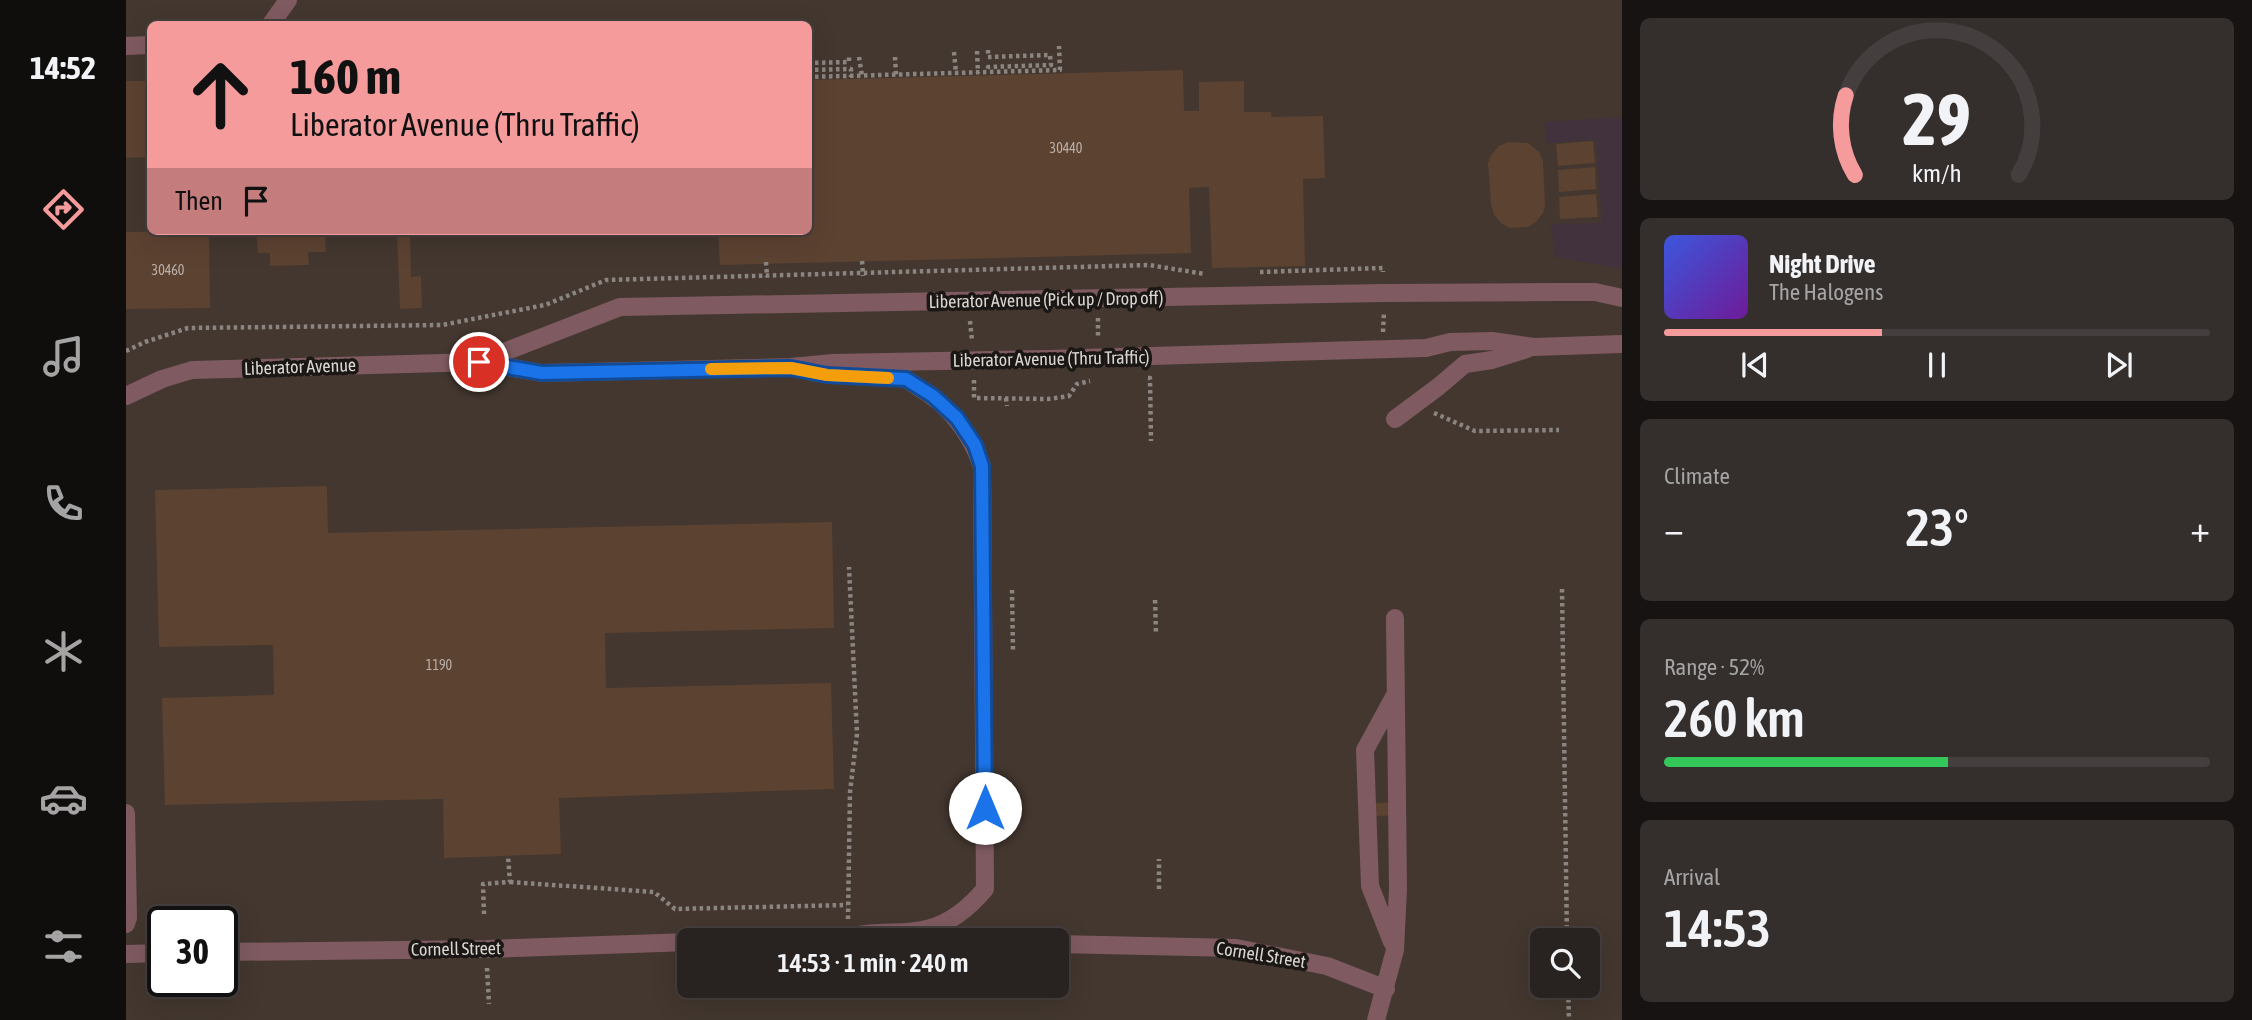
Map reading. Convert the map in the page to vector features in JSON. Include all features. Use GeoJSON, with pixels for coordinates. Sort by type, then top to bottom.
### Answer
{"type":"FeatureCollection","features":[{"type":"Feature","properties":{"kind":"street"},"geometry":{"type":"LineString","coordinates":[[273,21],[288,0]]}},
{"type":"Feature","properties":{"kind":"street"},"geometry":{"type":"LineString","coordinates":[[126,46],[147,45]]}},
{"type":"Feature","properties":{"kind":"street","name":"Liberator Avenue (Pick up / Drop off)"},"geometry":{"type":"LineString","coordinates":[[479,362],[620,307],[1383,293],[1595,292],[1622,298]]}},
{"type":"Feature","properties":{"kind":"street","name":"Liberator Avenue (Thru Traffic)"},"geometry":{"type":"LineString","coordinates":[[479,362],[542,373],[1426,348],[1450,342],[1492,341],[1534,347],[1622,344]]}},
{"type":"Feature","properties":{"kind":"street"},"geometry":{"type":"LineString","coordinates":[[1395,419],[1465,364],[1492,360],[1534,347]]}},
{"type":"Feature","properties":{"kind":"street","name":"Liberator Avenue"},"geometry":{"type":"LineString","coordinates":[[126,396],[162,379],[192,370],[479,362]]}},
{"type":"Feature","properties":{"kind":"street"},"geometry":{"type":"LineString","coordinates":[[791,368],[827,375],[906,379],[933,396],[957,418],[975,445],[982,466],[985,889],[972,905],[951,920],[930,928]]}},
{"type":"Feature","properties":{"kind":"street"},"geometry":{"type":"LineString","coordinates":[[1376,1020],[1395,950],[1398,889],[1395,618]]}},
{"type":"Feature","properties":{"kind":"street"},"geometry":{"type":"LineString","coordinates":[[1395,950],[1370,886],[1365,750],[1396,692]]}},
{"type":"Feature","properties":{"kind":"street"},"geometry":{"type":"LineString","coordinates":[[126,813],[126,924]]}},
{"type":"Feature","properties":{"kind":"street","name":"Cornell Street"},"geometry":{"type":"LineString","coordinates":[[238,952],[486,949],[677,942]]}},
{"type":"Feature","properties":{"kind":"street","name":"Cornell Street"},"geometry":{"type":"LineString","coordinates":[[1069,944],[1236,948],[1326,966],[1386,989]]}},
{"type":"Feature","properties":{"kind":"street"},"geometry":{"type":"LineString","coordinates":[[126,954],[147,953]]}},
{"type":"Feature","properties":{"kind":"path"},"geometry":{"type":"LineString","coordinates":[[812,77],[1060,70],[1059,46]]}},
{"type":"Feature","properties":{"kind":"path"},"geometry":{"type":"LineString","coordinates":[[988,50],[988,57],[1050,55],[1051,65],[988,67],[988,72]]}},
{"type":"Feature","properties":{"kind":"path"},"geometry":{"type":"LineString","coordinates":[[977,51],[978,73]]}},
{"type":"Feature","properties":{"kind":"path"},"geometry":{"type":"LineString","coordinates":[[954,52],[956,73]]}},
{"type":"Feature","properties":{"kind":"path"},"geometry":{"type":"LineString","coordinates":[[812,63],[849,62],[849,56]]}},
{"type":"Feature","properties":{"kind":"path"},"geometry":{"type":"LineString","coordinates":[[859,57],[862,76]]}},
{"type":"Feature","properties":{"kind":"path"},"geometry":{"type":"LineString","coordinates":[[895,57],[896,75]]}},
{"type":"Feature","properties":{"kind":"path"},"geometry":{"type":"LineString","coordinates":[[812,70],[851,69],[851,76]]}},
{"type":"Feature","properties":{"kind":"path"},"geometry":{"type":"LineString","coordinates":[[126,351],[188,328],[442,325],[545,305],[606,280],[1149,265],[1205,274],[1219,273]]}},
{"type":"Feature","properties":{"kind":"path"},"geometry":{"type":"LineString","coordinates":[[1096,268],[1099,299],[1098,358]]}},
{"type":"Feature","properties":{"kind":"path"},"geometry":{"type":"LineString","coordinates":[[1260,272],[1382,268],[1383,349]]}},
{"type":"Feature","properties":{"kind":"path"},"geometry":{"type":"LineString","coordinates":[[1150,378],[1151,441]]}},
{"type":"Feature","properties":{"kind":"path"},"geometry":{"type":"LineString","coordinates":[[1006,398],[1007,406]]}},
{"type":"Feature","properties":{"kind":"path"},"geometry":{"type":"LineString","coordinates":[[1415,403],[1475,431],[1559,430]]}},
{"type":"Feature","properties":{"kind":"path"},"geometry":{"type":"LineString","coordinates":[[849,567],[857,734],[850,792],[847,905],[850,928]]}},
{"type":"Feature","properties":{"kind":"path"},"geometry":{"type":"LineString","coordinates":[[1562,589],[1567,928]]}},
{"type":"Feature","properties":{"kind":"path"},"geometry":{"type":"LineString","coordinates":[[1012,590],[1013,651]]}},
{"type":"Feature","properties":{"kind":"path"},"geometry":{"type":"LineString","coordinates":[[1155,600],[1156,634]]}},
{"type":"Feature","properties":{"kind":"path"},"geometry":{"type":"LineString","coordinates":[[508,856],[510,882]]}},
{"type":"Feature","properties":{"kind":"path"},"geometry":{"type":"LineString","coordinates":[[1159,859],[1159,889]]}},
{"type":"Feature","properties":{"kind":"path"},"geometry":{"type":"LineString","coordinates":[[484,914],[482,884],[510,882],[654,892],[675,909],[847,905]]}},
{"type":"Feature","properties":{"kind":"path"},"geometry":{"type":"LineString","coordinates":[[486,964],[489,1004]]}},
{"type":"Feature","properties":{"kind":"path"},"geometry":{"type":"LineString","coordinates":[[1568,998],[1569,1020]]}},
{"type":"Feature","properties":{"kind":"shaded area"},"geometry":{"type":"Polygon","coordinates":[[[126,0],[1622,0],[1622,1020],[126,1020],[126,0]]]}},
{"type":"Feature","properties":{"kind":"shaded area"},"geometry":{"type":"Polygon","coordinates":[[[1622,117],[1622,269],[1555,257],[1551,224],[1602,223],[1596,140],[1546,143],[1545,122],[1622,117]]]}},
{"type":"Feature","properties":{"kind":"building"},"geometry":{"type":"Polygon","coordinates":[[[1183,70],[1184,111],[1199,111],[1199,82],[1244,81],[1244,112],[1271,112],[1271,117],[1323,116],[1325,178],[1303,179],[1305,266],[1212,268],[1209,187],[1189,188],[1191,253],[720,265],[718,235],[812,235],[812,80],[1183,70]]]}},
{"type":"Feature","properties":{"kind":"building"},"geometry":{"type":"Polygon","coordinates":[[[126,81],[147,81],[147,157],[126,158],[126,81]]]}},
{"type":"Feature","properties":{"kind":"building"},"geometry":{"type":"Polygon","coordinates":[[[1593,141],[1595,163],[1558,166],[1556,144],[1593,141]]]}},
{"type":"Feature","properties":{"kind":"building"},"geometry":{"type":"Polygon","coordinates":[[[1508,142],[1528,143],[1539,152],[1543,161],[1545,205],[1543,213],[1528,227],[1510,228],[1502,224],[1494,215],[1491,204],[1488,163],[1499,146],[1508,142]]]}},
{"type":"Feature","properties":{"kind":"building"},"geometry":{"type":"Polygon","coordinates":[[[1595,167],[1596,189],[1559,192],[1558,170],[1595,167]]]}},
{"type":"Feature","properties":{"kind":"building"},"geometry":{"type":"Polygon","coordinates":[[[1596,194],[1598,217],[1560,219],[1559,197],[1596,194]]]}},
{"type":"Feature","properties":{"kind":"building"},"geometry":{"type":"Polygon","coordinates":[[[126,232],[147,232],[147,235],[209,235],[210,308],[126,309],[126,232]]]}},
{"type":"Feature","properties":{"kind":"building"},"geometry":{"type":"Polygon","coordinates":[[[325,235],[326,252],[308,252],[309,265],[270,266],[270,253],[258,253],[257,236],[325,235]]]}},
{"type":"Feature","properties":{"kind":"building"},"geometry":{"type":"Polygon","coordinates":[[[397,235],[410,235],[411,277],[421,276],[422,308],[400,309],[397,235]]]}},
{"type":"Feature","properties":{"kind":"building"},"geometry":{"type":"Polygon","coordinates":[[[327,486],[328,533],[832,522],[834,628],[605,633],[606,688],[831,683],[834,789],[559,798],[561,854],[444,858],[443,799],[165,805],[162,698],[274,695],[273,645],[159,647],[155,490],[327,486]]]}},
{"type":"Feature","properties":{"kind":"building"},"geometry":{"type":"Polygon","coordinates":[[[1404,802],[1404,815],[1374,816],[1373,803],[1404,802]]]}},
{"type":"Feature","properties":{"kind":"slow traffic"},"geometry":{"type":"LineString","coordinates":[[711,369],[791,368],[827,375],[888,378]]}},
{"type":"Feature","properties":{"kind":"route"},"geometry":{"type":"LineString","coordinates":[[479,362],[542,373],[791,368],[827,375],[906,379],[933,396],[957,418],[975,445],[982,466],[985,808]]}}]}
